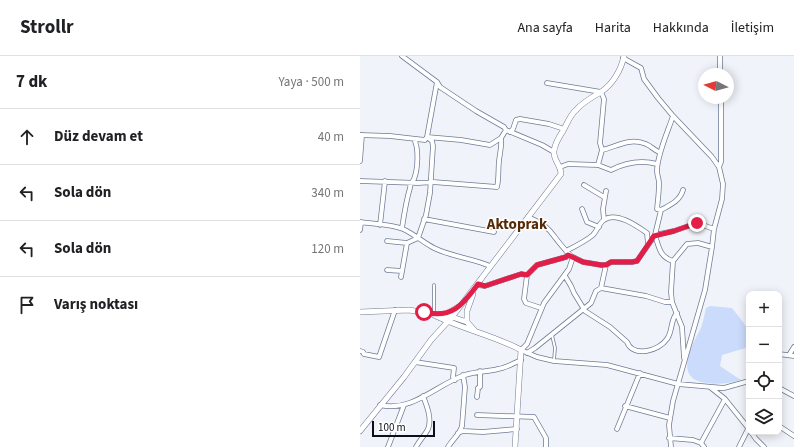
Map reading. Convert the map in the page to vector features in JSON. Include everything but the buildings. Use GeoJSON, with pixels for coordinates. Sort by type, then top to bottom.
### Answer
{"type":"FeatureCollection","features":[{"type":"Feature","properties":{"kind":"street"},"geometry":{"type":"LineString","coordinates":[[402,56],[437,82],[440,87],[476,111],[504,127],[508,131],[542,145],[554,152]]}},
{"type":"Feature","properties":{"kind":"street"},"geometry":{"type":"LineString","coordinates":[[720,56],[720,68]]}},
{"type":"Feature","properties":{"kind":"street"},"geometry":{"type":"LineString","coordinates":[[360,431],[431,340],[448,322],[477,286],[490,266],[561,174],[554,152],[556,144],[564,129],[575,110],[586,100],[606,88],[615,78],[624,57],[641,68],[644,79],[673,116],[699,142],[719,167],[723,184],[722,198],[714,229],[705,290],[673,401],[669,438],[671,447]]}},
{"type":"Feature","properties":{"kind":"street"},"geometry":{"type":"LineString","coordinates":[[427,137],[437,82]]}},
{"type":"Feature","properties":{"kind":"street"},"geometry":{"type":"LineString","coordinates":[[547,83],[600,92]]}},
{"type":"Feature","properties":{"kind":"street"},"geometry":{"type":"LineString","coordinates":[[598,165],[602,150],[600,143],[604,99],[600,92]]}},
{"type":"Feature","properties":{"kind":"street"},"geometry":{"type":"LineString","coordinates":[[719,167],[721,162],[721,104]]}},
{"type":"Feature","properties":{"kind":"street"},"geometry":{"type":"LineString","coordinates":[[661,210],[657,209],[659,182],[656,172],[657,164],[659,152],[673,116]]}},
{"type":"Feature","properties":{"kind":"street"},"geometry":{"type":"LineString","coordinates":[[360,161],[361,135],[390,136],[425,140],[427,137],[461,140],[490,145],[508,131],[513,129],[516,120],[520,119],[549,124],[564,129]]}},
{"type":"Feature","properties":{"kind":"street"},"geometry":{"type":"LineString","coordinates":[[387,241],[407,243],[418,238],[424,219],[431,182],[433,146],[432,141],[427,137]]}},
{"type":"Feature","properties":{"kind":"street"},"geometry":{"type":"LineString","coordinates":[[360,181],[411,183],[431,182],[496,187],[499,177],[499,161],[502,144],[500,138]]}},
{"type":"Feature","properties":{"kind":"street"},"geometry":{"type":"LineString","coordinates":[[402,228],[411,183],[414,179],[417,158],[418,149],[414,139]]}},
{"type":"Feature","properties":{"kind":"street"},"geometry":{"type":"LineString","coordinates":[[602,150],[623,143],[636,142],[645,144],[659,152]]}},
{"type":"Feature","properties":{"kind":"street"},"geometry":{"type":"LineString","coordinates":[[560,167],[568,164],[598,165],[611,170],[627,163],[644,162],[657,164]]}},
{"type":"Feature","properties":{"kind":"street"},"geometry":{"type":"LineString","coordinates":[[380,225],[386,181]]}},
{"type":"Feature","properties":{"kind":"street"},"geometry":{"type":"LineString","coordinates":[[584,185],[604,197]]}},
{"type":"Feature","properties":{"kind":"street"},"geometry":{"type":"LineString","coordinates":[[528,217],[549,230],[567,253],[583,262],[606,265],[611,262],[632,262],[637,261],[654,236],[661,210],[678,201],[682,196],[683,190]]}},
{"type":"Feature","properties":{"kind":"street"},"geometry":{"type":"LineString","coordinates":[[604,220],[603,210],[606,191]]}},
{"type":"Feature","properties":{"kind":"street"},"geometry":{"type":"LineString","coordinates":[[582,208],[586,222],[599,227]]}},
{"type":"Feature","properties":{"kind":"street"},"geometry":{"type":"LineString","coordinates":[[541,308],[526,303],[524,299],[527,275],[537,265],[566,257],[567,253],[593,235],[604,220],[611,218],[620,219],[636,225],[647,233],[648,244]]}},
{"type":"Feature","properties":{"kind":"street"},"geometry":{"type":"LineString","coordinates":[[424,219],[494,232]]}},
{"type":"Feature","properties":{"kind":"street"},"geometry":{"type":"LineString","coordinates":[[360,230],[360,222],[402,228],[434,248],[490,266]]}},
{"type":"Feature","properties":{"kind":"street"},"geometry":{"type":"LineString","coordinates":[[654,236],[697,223],[714,229]]}},
{"type":"Feature","properties":{"kind":"street"},"geometry":{"type":"LineString","coordinates":[[654,236],[663,256],[666,259],[674,261]]}},
{"type":"Feature","properties":{"kind":"street"},"geometry":{"type":"LineString","coordinates":[[401,277],[407,243]]}},
{"type":"Feature","properties":{"kind":"street"},"geometry":{"type":"LineString","coordinates":[[684,362],[682,327],[672,302],[671,292],[674,261],[687,244],[698,243],[712,247]]}},
{"type":"Feature","properties":{"kind":"street"},"geometry":{"type":"LineString","coordinates":[[515,447],[521,350],[527,344],[541,308],[552,290],[565,276],[573,257]]}},
{"type":"Feature","properties":{"kind":"street"},"geometry":{"type":"LineString","coordinates":[[601,288],[606,265]]}},
{"type":"Feature","properties":{"kind":"street"},"geometry":{"type":"LineString","coordinates":[[387,270],[402,271]]}},
{"type":"Feature","properties":{"kind":"street"},"geometry":{"type":"LineString","coordinates":[[477,286],[485,286],[521,274],[527,275]]}},
{"type":"Feature","properties":{"kind":"street"},"geometry":{"type":"LineString","coordinates":[[565,276],[585,311],[610,327],[627,342],[628,345],[638,351],[653,350],[667,339],[674,316],[677,313]]}},
{"type":"Feature","properties":{"kind":"street"},"geometry":{"type":"LineString","coordinates":[[467,322],[466,315],[468,304],[477,286]]}},
{"type":"Feature","properties":{"kind":"street"},"geometry":{"type":"LineString","coordinates":[[527,353],[591,303],[596,291],[601,288],[646,296],[665,302],[672,302]]}},
{"type":"Feature","properties":{"kind":"street"},"geometry":{"type":"LineString","coordinates":[[434,315],[446,314],[461,306]]}},
{"type":"Feature","properties":{"kind":"street"},"geometry":{"type":"LineString","coordinates":[[360,351],[368,356],[379,357],[395,310]]}},
{"type":"Feature","properties":{"kind":"street"},"geometry":{"type":"LineString","coordinates":[[360,312],[409,310],[452,317],[467,322],[476,332]]}},
{"type":"Feature","properties":{"kind":"street"},"geometry":{"type":"LineString","coordinates":[[434,315],[527,353],[554,361],[607,365],[678,384],[724,388],[746,382]]}},
{"type":"Feature","properties":{"kind":"street"},"geometry":{"type":"LineString","coordinates":[[789,355],[794,347]]}},
{"type":"Feature","properties":{"kind":"street"},"geometry":{"type":"LineString","coordinates":[[782,354],[794,356]]}},
{"type":"Feature","properties":{"kind":"street"},"geometry":{"type":"LineString","coordinates":[[380,405],[389,407],[404,405],[463,375],[499,369],[521,360]]}},
{"type":"Feature","properties":{"kind":"street"},"geometry":{"type":"LineString","coordinates":[[415,362],[454,368],[454,380]]}},
{"type":"Feature","properties":{"kind":"street"},"geometry":{"type":"LineString","coordinates":[[477,397],[478,388],[480,387],[480,371]]}},
{"type":"Feature","properties":{"kind":"street"},"geometry":{"type":"LineString","coordinates":[[617,429],[625,406],[640,373]]}},
{"type":"Feature","properties":{"kind":"street"},"geometry":{"type":"LineString","coordinates":[[448,447],[461,430],[463,422],[465,387],[463,375]]}},
{"type":"Feature","properties":{"kind":"street"},"geometry":{"type":"LineString","coordinates":[[710,387],[725,399],[746,424]]}},
{"type":"Feature","properties":{"kind":"street"},"geometry":{"type":"LineString","coordinates":[[782,390],[794,396]]}},
{"type":"Feature","properties":{"kind":"street"},"geometry":{"type":"LineString","coordinates":[[416,447],[428,430],[428,407],[423,396]]}},
{"type":"Feature","properties":{"kind":"street"},"geometry":{"type":"LineString","coordinates":[[701,442],[725,399]]}},
{"type":"Feature","properties":{"kind":"street"},"geometry":{"type":"LineString","coordinates":[[388,447],[404,405]]}},
{"type":"Feature","properties":{"kind":"street"},"geometry":{"type":"LineString","coordinates":[[625,406],[670,418]]}},
{"type":"Feature","properties":{"kind":"street"},"geometry":{"type":"LineString","coordinates":[[477,415],[534,417],[546,438],[546,447]]}},
{"type":"Feature","properties":{"kind":"street"},"geometry":{"type":"LineString","coordinates":[[782,428],[794,436]]}},
{"type":"Feature","properties":{"kind":"street"},"geometry":{"type":"LineString","coordinates":[[458,434],[463,431],[484,432],[517,429]]}},
{"type":"Feature","properties":{"kind":"street"},"geometry":{"type":"LineString","coordinates":[[738,447],[746,432]]}},
{"type":"Feature","properties":{"kind":"street"},"geometry":{"type":"LineString","coordinates":[[753,435],[764,447]]}},
{"type":"Feature","properties":{"kind":"street"},"geometry":{"type":"LineString","coordinates":[[669,438],[701,442],[704,447]]}},
{"type":"Feature","properties":{"kind":"lane"},"geometry":{"type":"LineString","coordinates":[[434,285],[434,315]]}},
{"type":"Feature","properties":{"kind":"lane"},"geometry":{"type":"LineString","coordinates":[[551,335],[555,348],[554,361]]}},
{"type":"Feature","properties":{"kind":"shaded area"},"geometry":{"type":"Polygon","coordinates":[[[710,306],[732,308],[746,328],[746,348],[722,355],[720,366],[741,380],[721,384],[712,384],[693,379],[689,374],[687,367],[690,352],[702,326],[706,308],[710,306]]]}},
{"type":"Feature","properties":{"kind":"district","name":"Aktoprak"},"geometry":{"type":"Point","coordinates":[517,224]}},
{"type":"Feature","properties":{"kind":"route"},"geometry":{"type":"LineString","coordinates":[[424,312],[434,315],[446,314],[461,306],[478,284],[485,286],[501,282],[521,274],[527,275],[537,265],[566,257],[568,255],[583,262],[601,265],[606,265],[611,262],[637,261],[654,236],[674,231],[689,224],[697,223]]}}]}
